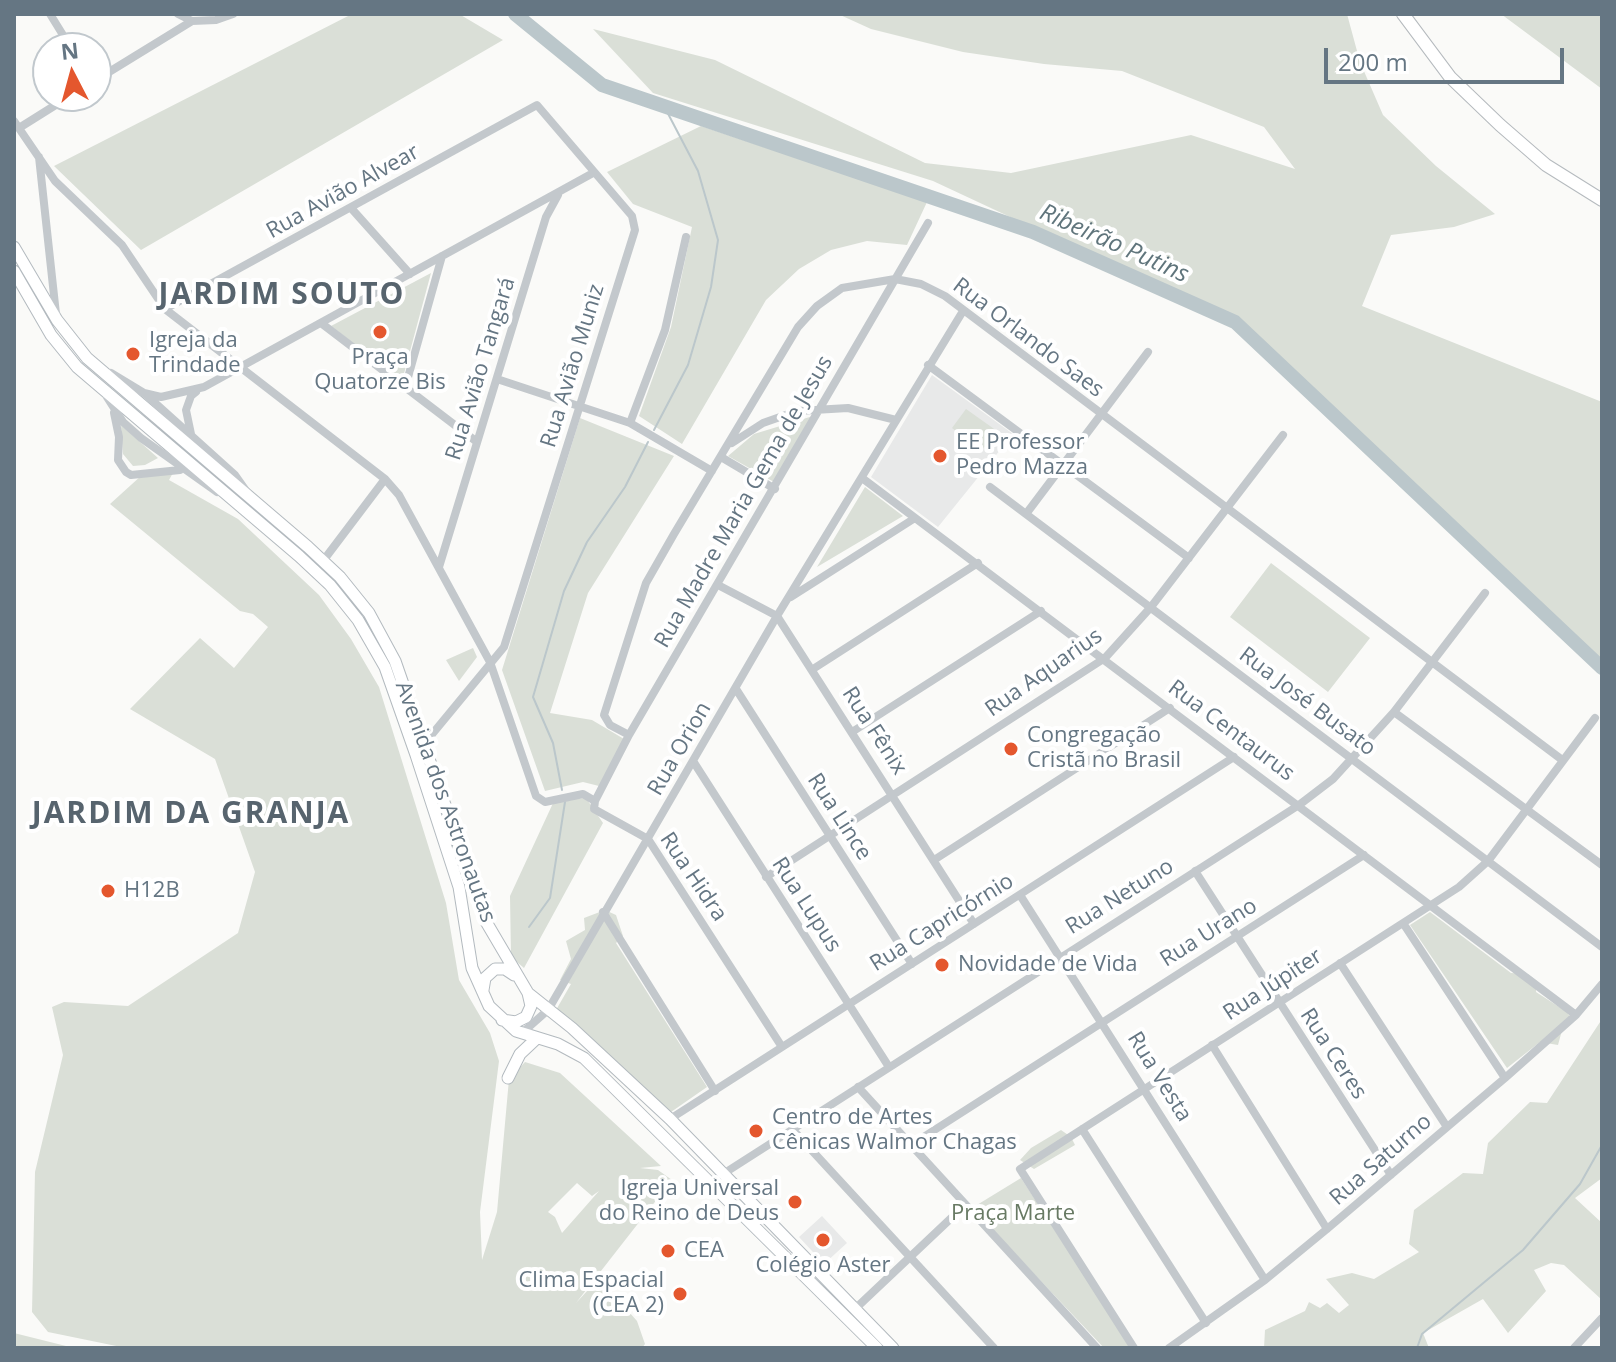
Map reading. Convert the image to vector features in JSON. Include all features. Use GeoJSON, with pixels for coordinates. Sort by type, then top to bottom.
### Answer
{"type":"FeatureCollection","features":[{"type":"Feature","properties":{"kind":"main road"},"geometry":{"type":"LineString","coordinates":[[1403,14],[1450,77],[1500,125],[1546,165],[1602,200]]}},
{"type":"Feature","properties":{"kind":"main road","name":"Avenida dos Astronautas"},"geometry":{"type":"LineString","coordinates":[[14,247],[57,320],[87,358],[128,388],[244,509],[330,585],[358,620],[385,667],[459,887],[468,952],[483,991],[498,1018],[522,1033],[567,1048],[584,1058],[877,1348]]}},
{"type":"Feature","properties":{"kind":"main road","name":"Avenida dos Astronautas"},"geometry":{"type":"LineString","coordinates":[[14,271],[51,335],[112,401],[249,496],[323,561],[369,613],[395,661],[485,920],[517,979],[528,993],[572,1028],[670,1119],[893,1348]]}},
{"type":"Feature","properties":{"kind":"main road"},"geometry":{"type":"LineString","coordinates":[[483,991],[485,978],[495,969],[505,969],[517,979]]}},
{"type":"Feature","properties":{"kind":"main road"},"geometry":{"type":"LineString","coordinates":[[498,1018],[516,1022],[526,1017],[531,1006],[528,993]]}},
{"type":"Feature","properties":{"kind":"main road"},"geometry":{"type":"LineString","coordinates":[[508,1078],[520,1054],[537,1038]]}},
{"type":"Feature","properties":{"kind":"street"},"geometry":{"type":"LineString","coordinates":[[50,14],[61,32]]}},
{"type":"Feature","properties":{"kind":"street"},"geometry":{"type":"LineString","coordinates":[[178,14],[192,21],[216,20],[233,14]]}},
{"type":"Feature","properties":{"kind":"street"},"geometry":{"type":"LineString","coordinates":[[112,70],[192,21]]}},
{"type":"Feature","properties":{"kind":"street","name":"Rua Avião Muniz"},"geometry":{"type":"LineString","coordinates":[[424,744],[504,647],[635,223],[537,105]]}},
{"type":"Feature","properties":{"kind":"street","name":"Rua Avião Alvear"},"geometry":{"type":"LineString","coordinates":[[165,309],[537,105]]}},
{"type":"Feature","properties":{"kind":"street"},"geometry":{"type":"LineString","coordinates":[[39,112],[16,124],[55,181],[122,245],[165,309],[385,479],[399,495],[490,662],[536,796],[545,802],[583,794],[595,801]]}},
{"type":"Feature","properties":{"kind":"street"},"geometry":{"type":"LineString","coordinates":[[39,156],[47,258],[57,320]]}},
{"type":"Feature","properties":{"kind":"street"},"geometry":{"type":"LineString","coordinates":[[204,387],[161,397],[128,388],[112,401],[119,437],[118,460],[126,472],[131,475],[165,470],[197,461],[188,402],[204,387],[593,173]]}},
{"type":"Feature","properties":{"kind":"street","name":"Rua Avião Tangará"},"geometry":{"type":"LineString","coordinates":[[439,567],[546,217],[559,193]]}},
{"type":"Feature","properties":{"kind":"street"},"geometry":{"type":"LineString","coordinates":[[533,207],[546,217]]}},
{"type":"Feature","properties":{"kind":"street"},"geometry":{"type":"LineString","coordinates":[[351,208],[410,274]]}},
{"type":"Feature","properties":{"kind":"street","name":"Rua Madre Maria Gema de Jesus"},"geometry":{"type":"LineString","coordinates":[[595,801],[629,735],[928,223]]}},
{"type":"Feature","properties":{"kind":"street"},"geometry":{"type":"LineString","coordinates":[[630,423],[665,330],[686,237]]}},
{"type":"Feature","properties":{"kind":"street"},"geometry":{"type":"LineString","coordinates":[[405,388],[442,256]]}},
{"type":"Feature","properties":{"kind":"street"},"geometry":{"type":"LineString","coordinates":[[31,277],[37,282],[46,281],[47,258]]}},
{"type":"Feature","properties":{"kind":"street","name":"Rua Orlando Saes"},"geometry":{"type":"LineString","coordinates":[[629,735],[606,721],[608,699],[646,583],[798,327],[817,306],[842,288],[895,279],[934,289],[1430,664],[1561,759]]}},
{"type":"Feature","properties":{"kind":"street","name":"Rua Orion"},"geometry":{"type":"LineString","coordinates":[[522,1033],[548,1010],[777,616],[963,311]]}},
{"type":"Feature","properties":{"kind":"street"},"geometry":{"type":"LineString","coordinates":[[321,323],[477,442]]}},
{"type":"Feature","properties":{"kind":"street"},"geometry":{"type":"LineString","coordinates":[[1026,514],[1148,352]]}},
{"type":"Feature","properties":{"kind":"street"},"geometry":{"type":"LineString","coordinates":[[928,365],[1189,558]]}},
{"type":"Feature","properties":{"kind":"street"},"geometry":{"type":"LineString","coordinates":[[497,379],[630,423],[712,471]]}},
{"type":"Feature","properties":{"kind":"street"},"geometry":{"type":"LineString","coordinates":[[144,393],[192,436]]}},
{"type":"Feature","properties":{"kind":"street"},"geometry":{"type":"LineString","coordinates":[[751,406],[763,423]]}},
{"type":"Feature","properties":{"kind":"street"},"geometry":{"type":"LineString","coordinates":[[728,446],[763,423],[820,407],[848,408],[896,420]]}},
{"type":"Feature","properties":{"kind":"street","name":"Rua Aquarius"},"geometry":{"type":"LineString","coordinates":[[766,877],[1105,658],[1151,607],[1283,435]]}},
{"type":"Feature","properties":{"kind":"street"},"geometry":{"type":"LineString","coordinates":[[721,457],[775,489]]}},
{"type":"Feature","properties":{"kind":"street","name":"Rua Centaurus"},"geometry":{"type":"LineString","coordinates":[[862,478],[1576,1015]]}},
{"type":"Feature","properties":{"kind":"street"},"geometry":{"type":"LineString","coordinates":[[323,561],[385,479]]}},
{"type":"Feature","properties":{"kind":"street","name":"Rua José Busato"},"geometry":{"type":"LineString","coordinates":[[990,487],[1602,947]]}},
{"type":"Feature","properties":{"kind":"street"},"geometry":{"type":"LineString","coordinates":[[786,601],[915,518]]}},
{"type":"Feature","properties":{"kind":"street"},"geometry":{"type":"LineString","coordinates":[[429,548],[443,542],[451,532]]}},
{"type":"Feature","properties":{"kind":"street"},"geometry":{"type":"LineString","coordinates":[[813,669],[978,563]]}},
{"type":"Feature","properties":{"kind":"street"},"geometry":{"type":"LineString","coordinates":[[804,571],[812,583]]}},
{"type":"Feature","properties":{"kind":"street","name":"Rua Fênix"},"geometry":{"type":"LineString","coordinates":[[718,585],[777,616],[974,924]]}},
{"type":"Feature","properties":{"kind":"street","name":"Rua Netuno"},"geometry":{"type":"LineString","coordinates":[[723,1174],[1299,805],[1354,759],[1485,593]]}},
{"type":"Feature","properties":{"kind":"street"},"geometry":{"type":"LineString","coordinates":[[852,732],[1041,611]]}},
{"type":"Feature","properties":{"kind":"street","name":"Rua Lince"},"geometry":{"type":"LineString","coordinates":[[736,689],[912,964]]}},
{"type":"Feature","properties":{"kind":"street"},"geometry":{"type":"LineString","coordinates":[[934,860],[1170,708]]}},
{"type":"Feature","properties":{"kind":"street"},"geometry":{"type":"LineString","coordinates":[[1394,712],[1602,865]]}},
{"type":"Feature","properties":{"kind":"street","name":"Rua Júpiter"},"geometry":{"type":"LineString","coordinates":[[1134,1348],[1020,1169],[1459,887],[1488,861],[1561,759],[1595,718]]}},
{"type":"Feature","properties":{"kind":"street","name":"Rua Capricórnio"},"geometry":{"type":"LineString","coordinates":[[670,1119],[1234,757]]}},
{"type":"Feature","properties":{"kind":"street","name":"Rua Lupus"},"geometry":{"type":"LineString","coordinates":[[693,761],[889,1067]]}},
{"type":"Feature","properties":{"kind":"street","name":"Rua Hidra"},"geometry":{"type":"LineString","coordinates":[[595,801],[594,809],[648,839],[782,1047]]}},
{"type":"Feature","properties":{"kind":"street","name":"Rua Urano"},"geometry":{"type":"LineString","coordinates":[[911,1145],[1364,855]]}},
{"type":"Feature","properties":{"kind":"street","name":"Rua Ceres"},"geometry":{"type":"LineString","coordinates":[[1195,871],[1391,1175]]}},
{"type":"Feature","properties":{"kind":"street","name":"Rua Vesta"},"geometry":{"type":"LineString","coordinates":[[1020,895],[1265,1280]]}},
{"type":"Feature","properties":{"kind":"street"},"geometry":{"type":"LineString","coordinates":[[603,912],[715,1091]]}},
{"type":"Feature","properties":{"kind":"street"},"geometry":{"type":"LineString","coordinates":[[1403,923],[1505,1078]]}},
{"type":"Feature","properties":{"kind":"street"},"geometry":{"type":"LineString","coordinates":[[1340,963],[1447,1127]]}},
{"type":"Feature","properties":{"kind":"street","name":"Rua Saturno"},"geometry":{"type":"LineString","coordinates":[[1169,1348],[1265,1280],[1327,1229],[1576,1015],[1602,984]]}},
{"type":"Feature","properties":{"kind":"street"},"geometry":{"type":"LineString","coordinates":[[1212,1045],[1327,1229]]}},
{"type":"Feature","properties":{"kind":"street"},"geometry":{"type":"LineString","coordinates":[[858,1087],[1097,1348]]}},
{"type":"Feature","properties":{"kind":"street"},"geometry":{"type":"LineString","coordinates":[[1082,1129],[1206,1323]]}},
{"type":"Feature","properties":{"kind":"street"},"geometry":{"type":"LineString","coordinates":[[793,1130],[994,1348]]}},
{"type":"Feature","properties":{"kind":"street"},"geometry":{"type":"LineString","coordinates":[[856,1308],[964,1206]]}},
{"type":"Feature","properties":{"kind":"street"},"geometry":{"type":"LineString","coordinates":[[1574,1348],[1602,1318]]}},
{"type":"Feature","properties":{"kind":"shaded area","name":"EE Professor Pedro Mazza"},"geometry":{"type":"Polygon","coordinates":[[[932,375],[1013,434],[938,527],[871,477],[932,375]]]}},
{"type":"Feature","properties":{"kind":"shaded area","name":"Colégio Aster"},"geometry":{"type":"Polygon","coordinates":[[[822,1216],[847,1243],[824,1264],[799,1237],[822,1216]]]}},
{"type":"Feature","properties":{"kind":"green space"},"geometry":{"type":"Polygon","coordinates":[[[352,14],[459,14],[503,40],[141,250],[54,166],[352,14]]]}},
{"type":"Feature","properties":{"kind":"green space"},"geometry":{"type":"Polygon","coordinates":[[[838,14],[1347,14],[1360,62],[1383,115],[1436,166],[1495,214],[1454,227],[1391,235],[1362,306],[1602,402],[1602,668],[1235,322],[933,181],[653,93],[593,29],[715,60],[925,163],[1011,173],[1191,135],[1295,169],[1264,127],[1122,71],[963,52],[871,29],[838,14]]]}},
{"type":"Feature","properties":{"kind":"green space"},"geometry":{"type":"Polygon","coordinates":[[[1501,14],[1602,14],[1602,89],[1501,14]]]}},
{"type":"Feature","properties":{"kind":"green space"},"geometry":{"type":"Polygon","coordinates":[[[701,126],[927,202],[907,245],[867,241],[831,250],[799,269],[766,300],[682,444],[639,416],[671,327],[692,227],[633,204],[607,172],[701,126]]]}},
{"type":"Feature","properties":{"kind":"green space"},"geometry":{"type":"Polygon","coordinates":[[[431,273],[402,381],[331,326],[431,273]]]}},
{"type":"Feature","properties":{"kind":"green space"},"geometry":{"type":"Polygon","coordinates":[[[966,409],[997,431],[982,450],[952,428],[966,409]]]}},
{"type":"Feature","properties":{"kind":"green space"},"geometry":{"type":"Polygon","coordinates":[[[813,416],[774,482],[728,456],[754,434],[813,416]]]}},
{"type":"Feature","properties":{"kind":"green space"},"geometry":{"type":"Polygon","coordinates":[[[580,418],[674,456],[588,593],[550,713],[592,720],[624,739],[599,786],[583,782],[545,791],[502,670],[580,418]]]}},
{"type":"Feature","properties":{"kind":"green space"},"geometry":{"type":"Polygon","coordinates":[[[121,425],[158,458],[145,465],[133,466],[123,454],[121,425]]]}},
{"type":"Feature","properties":{"kind":"green space"},"geometry":{"type":"Polygon","coordinates":[[[174,471],[169,480],[238,519],[319,595],[351,639],[379,687],[446,903],[459,980],[490,1033],[499,1061],[480,1212],[482,1260],[497,1212],[509,1079],[525,1062],[560,1073],[661,1166],[640,1168],[658,1170],[672,1180],[576,1303],[599,1278],[637,1321],[645,1344],[642,1348],[126,1348],[48,1332],[32,1312],[35,1172],[63,1055],[52,1007],[64,1002],[128,1006],[238,933],[255,872],[215,759],[130,709],[200,638],[234,668],[268,627],[253,614],[240,611],[110,504],[142,475],[174,471]],[[577,1183],[548,1212],[555,1217],[562,1233],[599,1191],[592,1196],[577,1183]]]}},
{"type":"Feature","properties":{"kind":"green space"},"geometry":{"type":"Polygon","coordinates":[[[865,487],[903,516],[817,567],[865,487]]]}},
{"type":"Feature","properties":{"kind":"green space"},"geometry":{"type":"Polygon","coordinates":[[[1271,563],[1370,638],[1328,692],[1230,617],[1271,563]]]}},
{"type":"Feature","properties":{"kind":"green space"},"geometry":{"type":"Polygon","coordinates":[[[473,648],[477,657],[459,681],[446,660],[473,648]]]}},
{"type":"Feature","properties":{"kind":"green space"},"geometry":{"type":"Polygon","coordinates":[[[586,798],[603,823],[524,968],[511,957],[510,896],[554,801],[586,798]]]}},
{"type":"Feature","properties":{"kind":"green space"},"geometry":{"type":"Polygon","coordinates":[[[605,910],[616,915],[623,936],[616,943],[707,1087],[671,1112],[556,1010],[571,984],[560,980],[571,959],[566,941],[585,930],[584,918],[605,910]]]}},
{"type":"Feature","properties":{"kind":"green space"},"geometry":{"type":"Polygon","coordinates":[[[1430,912],[1511,973],[1528,974],[1537,981],[1536,992],[1567,1012],[1571,1018],[1564,1023],[1558,1045],[1540,1042],[1507,1068],[1410,925],[1430,912]]]}},
{"type":"Feature","properties":{"kind":"green space"},"geometry":{"type":"Polygon","coordinates":[[[1602,1019],[1602,1178],[1575,1198],[1602,1223],[1602,1300],[1564,1265],[1551,1263],[1534,1270],[1546,1291],[1508,1333],[1483,1299],[1423,1333],[1429,1348],[1264,1348],[1265,1330],[1305,1311],[1309,1302],[1320,1308],[1327,1303],[1339,1313],[1349,1305],[1326,1279],[1352,1273],[1374,1279],[1419,1252],[1409,1244],[1414,1210],[1463,1173],[1483,1174],[1488,1143],[1530,1102],[1547,1103],[1602,1019]]]}},
{"type":"Feature","properties":{"kind":"green space"},"geometry":{"type":"Polygon","coordinates":[[[1061,1130],[1071,1137],[1075,1145],[1034,1169],[1020,1160],[1031,1148],[1061,1130]]]}},
{"type":"Feature","properties":{"kind":"green space","name":"Praça Marte"},"geometry":{"type":"Polygon","coordinates":[[[1021,1178],[1132,1348],[1104,1348],[972,1208],[1021,1178]]]}},
{"type":"Feature","properties":{"kind":"green space"},"geometry":{"type":"Polygon","coordinates":[[[14,1333],[74,1348],[14,1348],[14,1333]]]}},
{"type":"Feature","properties":{"kind":"waterway","name":"Ribeirão Putins"},"geometry":{"type":"LineString","coordinates":[[515,14],[602,85],[1033,232],[1235,322],[1602,668]]}},
{"type":"Feature","properties":{"kind":"waterway"},"geometry":{"type":"LineString","coordinates":[[654,430],[688,365],[711,287],[718,240],[698,171],[664,106]]}},
{"type":"Feature","properties":{"kind":"waterway"},"geometry":{"type":"LineString","coordinates":[[562,790],[553,743],[533,697],[564,591],[587,542],[625,487],[648,442]]}},
{"type":"Feature","properties":{"kind":"waterway"},"geometry":{"type":"LineString","coordinates":[[529,927],[550,898],[565,802]]}},
{"type":"Feature","properties":{"kind":"waterway"},"geometry":{"type":"LineString","coordinates":[[1417,1348],[1422,1334],[1523,1250],[1580,1184],[1602,1145]]}},
{"type":"Feature","properties":{"kind":"place","name":"Praça Quatorze Bis"},"geometry":{"type":"Point","coordinates":[380,332]}},
{"type":"Feature","properties":{"kind":"place","name":"Igreja da Trindade"},"geometry":{"type":"Point","coordinates":[133,354]}},
{"type":"Feature","properties":{"kind":"place","name":"EE Professor Pedro Mazza"},"geometry":{"type":"Point","coordinates":[940,456]}},
{"type":"Feature","properties":{"kind":"place","name":"Congregação Cristã no Brasil"},"geometry":{"type":"Point","coordinates":[1011,749]}},
{"type":"Feature","properties":{"kind":"place","name":"H12B"},"geometry":{"type":"Point","coordinates":[108,891]}},
{"type":"Feature","properties":{"kind":"place","name":"Novidade de Vida"},"geometry":{"type":"Point","coordinates":[942,965]}},
{"type":"Feature","properties":{"kind":"place","name":"Centro de Artes Cênicas Walmor Chagas"},"geometry":{"type":"Point","coordinates":[756,1131]}},
{"type":"Feature","properties":{"kind":"place","name":"Igreja Universal do Reino de Deus"},"geometry":{"type":"Point","coordinates":[795,1202]}},
{"type":"Feature","properties":{"kind":"place","name":"Colégio Aster"},"geometry":{"type":"Point","coordinates":[823,1240]}},
{"type":"Feature","properties":{"kind":"place","name":"CEA"},"geometry":{"type":"Point","coordinates":[668,1251]}},
{"type":"Feature","properties":{"kind":"place","name":"Clima Espacial (CEA 2)"},"geometry":{"type":"Point","coordinates":[680,1294]}},
{"type":"Feature","properties":{"kind":"district","name":"JARDIM SOUTO"},"geometry":{"type":"Point","coordinates":[282,295]}},
{"type":"Feature","properties":{"kind":"district","name":"JARDIM DA GRANJA"},"geometry":{"type":"Point","coordinates":[191,814]}}]}
